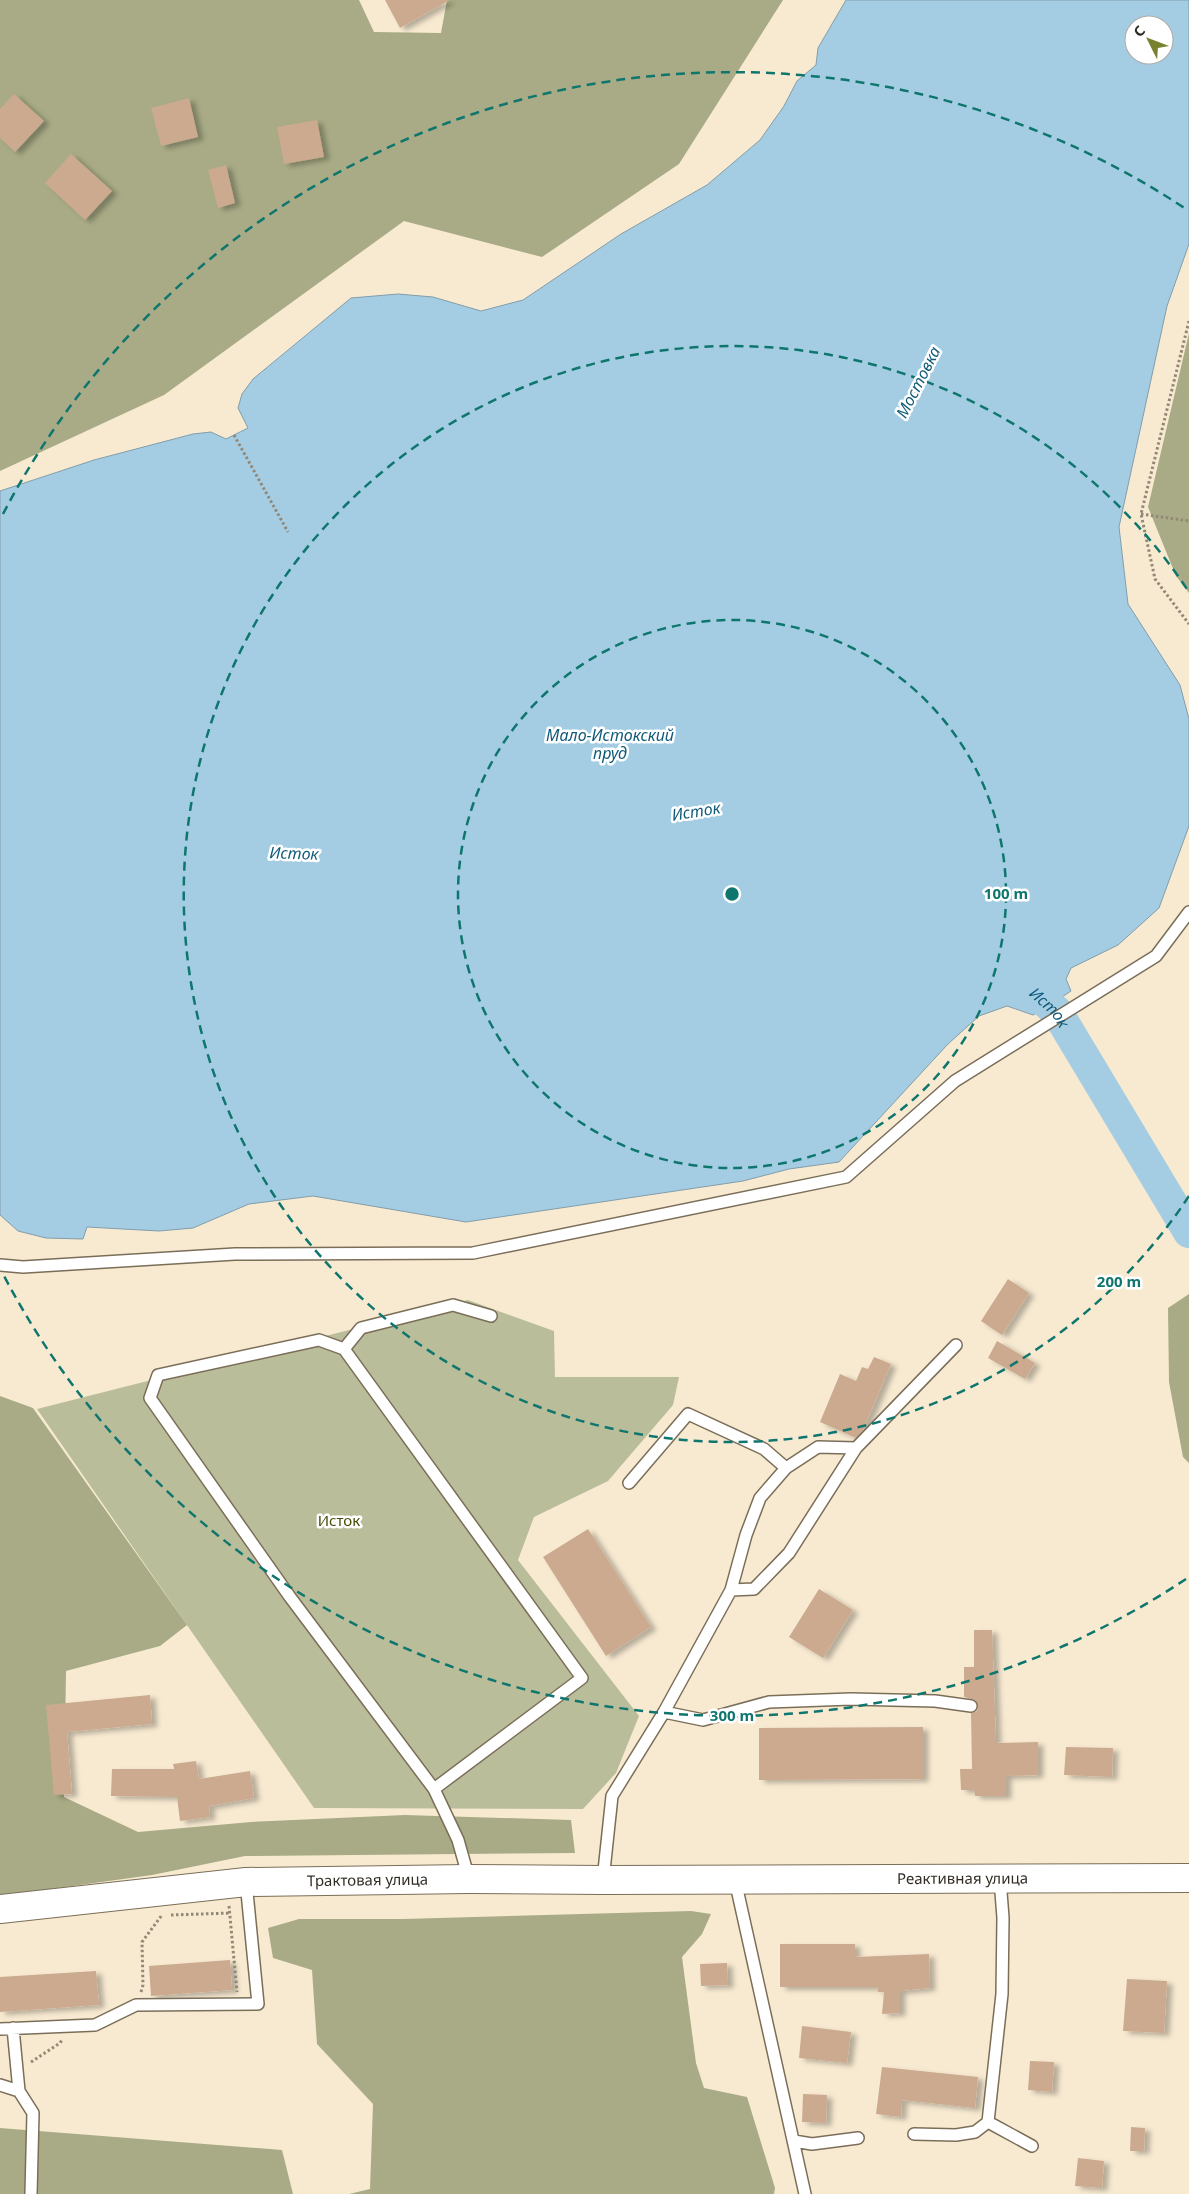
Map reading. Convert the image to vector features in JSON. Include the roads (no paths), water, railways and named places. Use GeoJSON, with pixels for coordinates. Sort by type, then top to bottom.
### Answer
{"type":"FeatureCollection","features":[{"type":"Feature","properties":{"kind":"main road","name":"Реактивная улица"},"geometry":{"type":"LineString","coordinates":[[735,1880],[1189,1878]]}},
{"type":"Feature","properties":{"kind":"main road","name":"Трактовая улица"},"geometry":{"type":"LineString","coordinates":[[0,1910],[246,1882],[469,1879],[735,1880]]}},
{"type":"Feature","properties":{"kind":"lane"},"geometry":{"type":"LineString","coordinates":[[0,1266],[23,1267],[235,1254],[473,1253],[846,1177],[955,1081],[1156,956],[1189,912]]}},
{"type":"Feature","properties":{"kind":"lane"},"geometry":{"type":"LineString","coordinates":[[344,1349],[362,1328],[453,1306],[491,1316]]}},
{"type":"Feature","properties":{"kind":"lane"},"geometry":{"type":"LineString","coordinates":[[434,1789],[582,1678],[344,1349],[319,1340],[158,1375],[150,1398],[290,1597],[434,1789],[458,1840],[469,1879]]}},
{"type":"Feature","properties":{"kind":"lane"},"geometry":{"type":"LineString","coordinates":[[731,1590],[754,1589],[789,1553],[856,1448],[956,1345]]}},
{"type":"Feature","properties":{"kind":"lane"},"geometry":{"type":"LineString","coordinates":[[629,1483],[688,1414],[764,1449],[786,1468]]}},
{"type":"Feature","properties":{"kind":"lane"},"geometry":{"type":"LineString","coordinates":[[603,1880],[612,1796],[664,1712],[731,1590],[746,1536],[760,1498],[786,1468],[818,1446],[856,1448]]}},
{"type":"Feature","properties":{"kind":"lane"},"geometry":{"type":"LineString","coordinates":[[664,1712],[703,1720],[769,1702],[935,1701],[971,1706]]}},
{"type":"Feature","properties":{"kind":"lane"},"geometry":{"type":"LineString","coordinates":[[914,2134],[956,2135],[975,2132],[988,2122],[1002,1994],[1003,1918],[1000,1879]]}},
{"type":"Feature","properties":{"kind":"lane"},"geometry":{"type":"LineString","coordinates":[[735,1880],[805,2194]]}},
{"type":"Feature","properties":{"kind":"lane"},"geometry":{"type":"LineString","coordinates":[[0,2029],[95,2025],[136,2005],[258,2004],[246,1882]]}},
{"type":"Feature","properties":{"kind":"lane"},"geometry":{"type":"LineString","coordinates":[[13,2028],[19,2091],[33,2113],[31,2194]]}},
{"type":"Feature","properties":{"kind":"lane"},"geometry":{"type":"LineString","coordinates":[[0,2085],[19,2091]]}},
{"type":"Feature","properties":{"kind":"lane"},"geometry":{"type":"LineString","coordinates":[[988,2122],[1032,2146]]}},
{"type":"Feature","properties":{"kind":"lane"},"geometry":{"type":"LineString","coordinates":[[794,2141],[812,2144],[858,2138]]}},
{"type":"Feature","properties":{"kind":"water","name":"Мало-Истокский пруд"},"geometry":{"type":"Polygon","coordinates":[[[846,0],[1189,0],[1189,244],[1167,306],[1119,527],[1128,604],[1180,685],[1189,719],[1189,826],[1159,908],[1118,945],[1071,968],[1066,979],[1071,991],[1056,1001],[1061,1010],[1052,1016],[1046,1008],[1033,1015],[1007,1006],[979,1016],[948,1044],[839,1162],[789,1169],[743,1181],[466,1222],[313,1196],[249,1204],[193,1228],[159,1231],[87,1227],[83,1239],[46,1238],[18,1231],[0,1215],[0,491],[94,460],[193,434],[211,432],[226,439],[248,428],[238,408],[242,394],[253,379],[351,298],[398,294],[433,297],[481,311],[523,300],[621,234],[707,185],[760,140],[784,106],[797,81],[816,65],[818,48],[846,0]]]}},
{"type":"Feature","properties":{"kind":"waterway","name":"Исток"},"geometry":{"type":"LineString","coordinates":[[1032,990],[1057,1012],[1189,1232]]}},
{"type":"Feature","properties":{"kind":"water label","name":"Мостовка"},"geometry":{"type":"Point","coordinates":[918,382]}}]}
